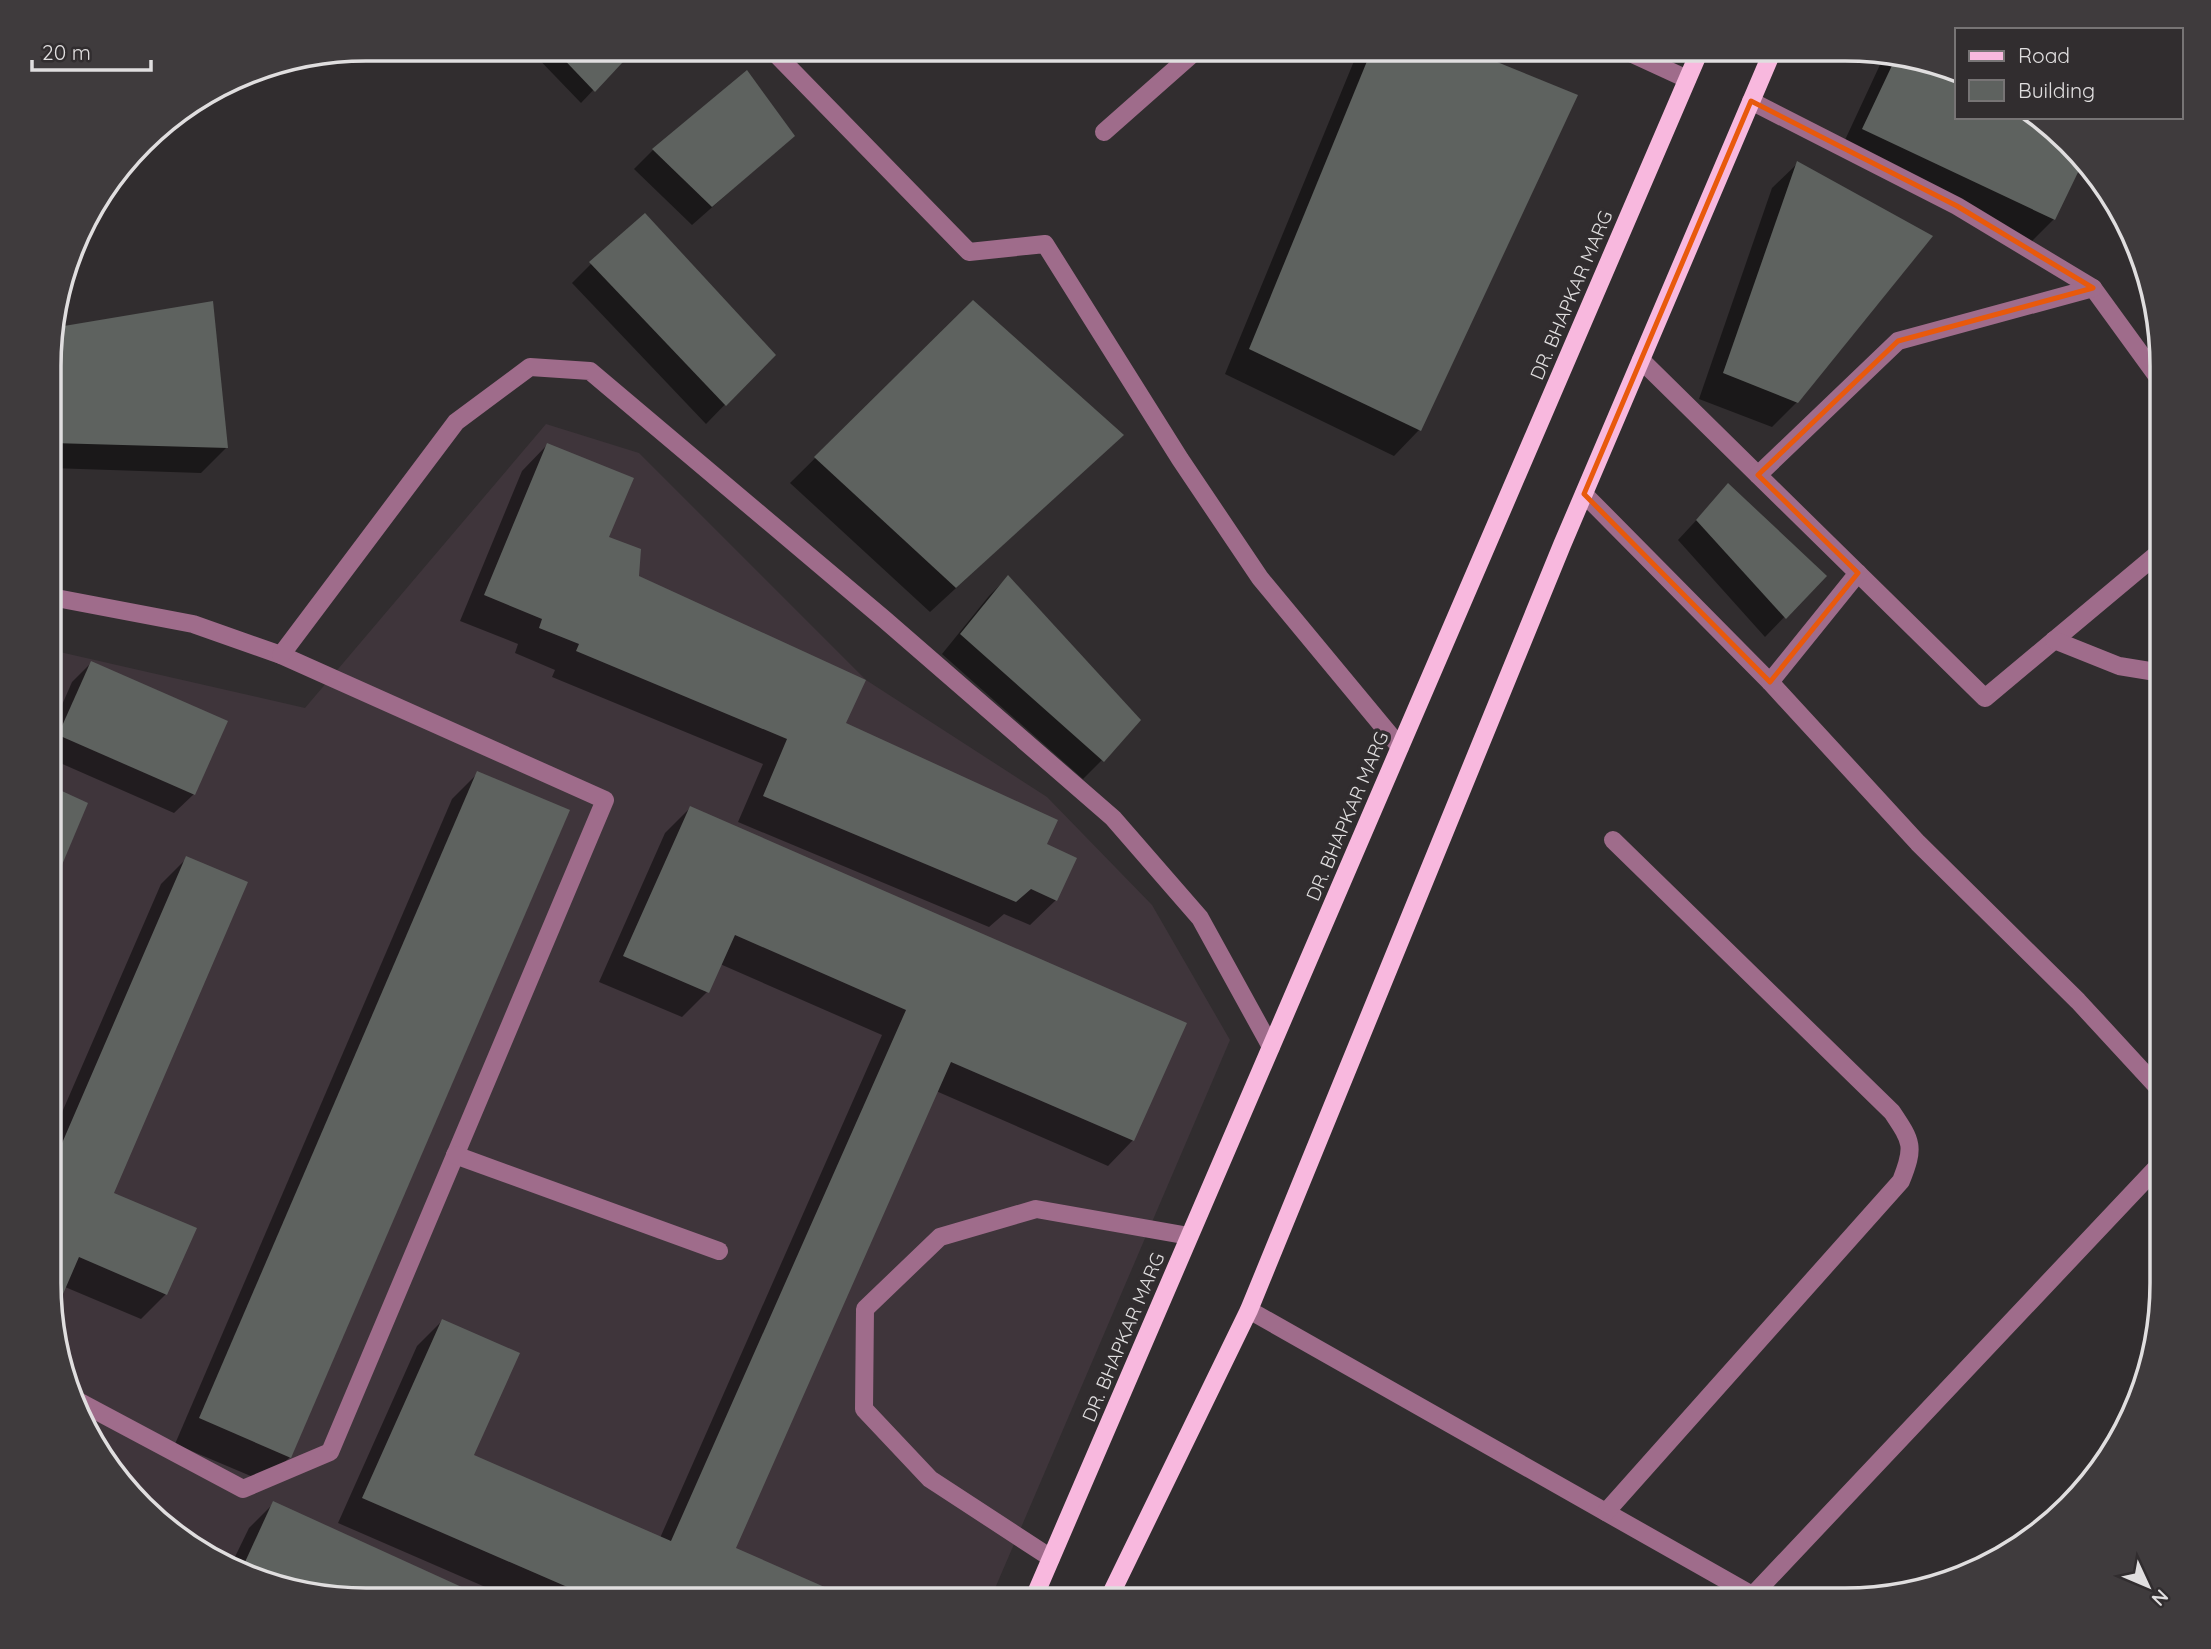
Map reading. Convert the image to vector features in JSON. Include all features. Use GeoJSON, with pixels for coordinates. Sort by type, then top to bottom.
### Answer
{"type":"FeatureCollection","features":[{"type":"Feature","properties":{"kind":"main road","name":"DR. BHAPKAR MARG"},"geometry":{"type":"LineString","coordinates":[[1038,1588],[1695,61]]}},
{"type":"Feature","properties":{"kind":"main road"},"geometry":{"type":"LineString","coordinates":[[1114,1588],[1249,1310],[1584,494],[1768,61]]}},
{"type":"Feature","properties":{"kind":"street"},"geometry":{"type":"LineString","coordinates":[[783,61],[968,252],[1045,244],[1180,459],[1260,578],[1400,747]]}},
{"type":"Feature","properties":{"kind":"street"},"geometry":{"type":"LineString","coordinates":[[1104,132],[1184,61]]}},
{"type":"Feature","properties":{"kind":"street"},"geometry":{"type":"LineString","coordinates":[[1648,61],[1687,79]]}},
{"type":"Feature","properties":{"kind":"street"},"geometry":{"type":"LineString","coordinates":[[1751,101],[1956,206],[2092,288],[2150,367]]}},
{"type":"Feature","properties":{"kind":"street"},"geometry":{"type":"LineString","coordinates":[[1758,475],[1898,341],[2092,288]]}},
{"type":"Feature","properties":{"kind":"street"},"geometry":{"type":"LineString","coordinates":[[1641,360],[1986,698],[2150,560]]}},
{"type":"Feature","properties":{"kind":"street"},"geometry":{"type":"LineString","coordinates":[[281,654],[456,422],[530,367],[590,371],[884,619],[1113,818],[1200,918],[1271,1047]]}},
{"type":"Feature","properties":{"kind":"street"},"geometry":{"type":"LineString","coordinates":[[1584,494],[1770,682],[1918,843],[2078,1001],[2150,1079]]}},
{"type":"Feature","properties":{"kind":"street"},"geometry":{"type":"LineString","coordinates":[[1770,682],[1858,573]]}},
{"type":"Feature","properties":{"kind":"street"},"geometry":{"type":"LineString","coordinates":[[61,599],[193,624],[281,654],[605,800],[330,1452],[243,1489],[88,1406]]}},
{"type":"Feature","properties":{"kind":"street"},"geometry":{"type":"LineString","coordinates":[[2054,640],[2119,666],[2150,671]]}},
{"type":"Feature","properties":{"kind":"street"},"geometry":{"type":"LineString","coordinates":[[1606,1511],[1902,1181],[1909,1161],[1909,1137],[1892,1112],[1613,840]]}},
{"type":"Feature","properties":{"kind":"street"},"geometry":{"type":"LineString","coordinates":[[456,1155],[719,1251]]}},
{"type":"Feature","properties":{"kind":"street"},"geometry":{"type":"LineString","coordinates":[[1765,1588],[2150,1175]]}},
{"type":"Feature","properties":{"kind":"street"},"geometry":{"type":"LineString","coordinates":[[1051,1559],[930,1479],[864,1409],[865,1309],[940,1237],[1036,1209],[1189,1236]]}},
{"type":"Feature","properties":{"kind":"street"},"geometry":{"type":"LineString","coordinates":[[1249,1310],[1741,1588]]}},
{"type":"Feature","properties":{"kind":"highlighted area"},"geometry":{"type":"Polygon","coordinates":[[[1751,101],[1957,206],[2093,288],[1898,341],[1758,475],[1858,573],[1770,682],[1584,494],[1751,101]]]}},
{"type":"Feature","properties":{"kind":"shaded area"},"geometry":{"type":"Polygon","coordinates":[[[546,424],[639,453],[866,680],[1047,797],[1152,905],[1230,1040],[995,1588],[367,1588],[327,1585],[268,1572],[214,1547],[165,1512],[124,1468],[102,1435],[77,1381],[67,1342],[62,1302],[61,652],[305,708],[546,424]]]}},
{"type":"Feature","properties":{"kind":"building"},"geometry":{"type":"Polygon","coordinates":[[[565,61],[624,61],[595,92],[565,61]]]}},
{"type":"Feature","properties":{"kind":"building"},"geometry":{"type":"Polygon","coordinates":[[[1367,61],[1494,61],[1578,95],[1421,431],[1249,349],[1367,61]]]}},
{"type":"Feature","properties":{"kind":"building"},"geometry":{"type":"Polygon","coordinates":[[[1892,65],[1904,67],[1955,82],[1955,119],[2023,119],[2046,137],[2079,171],[2055,220],[1862,129],[1892,65]]]}},
{"type":"Feature","properties":{"kind":"building"},"geometry":{"type":"Polygon","coordinates":[[[747,70],[795,136],[712,207],[652,149],[747,70]]]}},
{"type":"Feature","properties":{"kind":"building"},"geometry":{"type":"Polygon","coordinates":[[[1797,161],[1933,236],[1798,403],[1723,373],[1797,161]]]}},
{"type":"Feature","properties":{"kind":"building"},"geometry":{"type":"Polygon","coordinates":[[[645,213],[776,355],[726,406],[589,262],[645,213]]]}},
{"type":"Feature","properties":{"kind":"building"},"geometry":{"type":"Polygon","coordinates":[[[973,300],[1124,435],[956,588],[814,457],[973,300]]]}},
{"type":"Feature","properties":{"kind":"building"},"geometry":{"type":"Polygon","coordinates":[[[213,301],[228,448],[61,443],[64,326],[213,301]]]}},
{"type":"Feature","properties":{"kind":"building"},"geometry":{"type":"Polygon","coordinates":[[[547,443],[634,478],[609,537],[641,549],[639,576],[866,680],[846,723],[1058,820],[1047,844],[1077,858],[1057,901],[1031,889],[1016,902],[763,796],[787,739],[576,651],[579,644],[539,628],[542,619],[484,595],[547,443]]]}},
{"type":"Feature","properties":{"kind":"building"},"geometry":{"type":"Polygon","coordinates":[[[1728,483],[1827,576],[1786,619],[1696,520],[1728,483]]]}},
{"type":"Feature","properties":{"kind":"building"},"geometry":{"type":"Polygon","coordinates":[[[1008,575],[1141,720],[1104,762],[960,634],[1008,575]]]}},
{"type":"Feature","properties":{"kind":"building"},"geometry":{"type":"Polygon","coordinates":[[[91,661],[228,721],[195,795],[61,736],[61,728],[91,661]]]}},
{"type":"Feature","properties":{"kind":"building"},"geometry":{"type":"Polygon","coordinates":[[[477,771],[570,810],[291,1458],[199,1418],[477,771]]]}},
{"type":"Feature","properties":{"kind":"building"},"geometry":{"type":"Polygon","coordinates":[[[61,791],[88,803],[61,867],[61,791]]]}},
{"type":"Feature","properties":{"kind":"building"},"geometry":{"type":"Polygon","coordinates":[[[690,806],[1187,1023],[1134,1141],[951,1062],[736,1548],[827,1588],[570,1588],[362,1498],[442,1319],[520,1353],[474,1455],[671,1541],[906,1010],[735,935],[709,993],[623,956],[690,806]]]}},
{"type":"Feature","properties":{"kind":"building"},"geometry":{"type":"Polygon","coordinates":[[[186,856],[248,882],[114,1193],[197,1228],[167,1295],[79,1257],[62,1293],[61,1146],[186,856]]]}},
{"type":"Feature","properties":{"kind":"building"},"geometry":{"type":"Polygon","coordinates":[[[273,1501],[464,1588],[367,1588],[327,1585],[268,1572],[245,1562],[273,1501]]]}}]}
